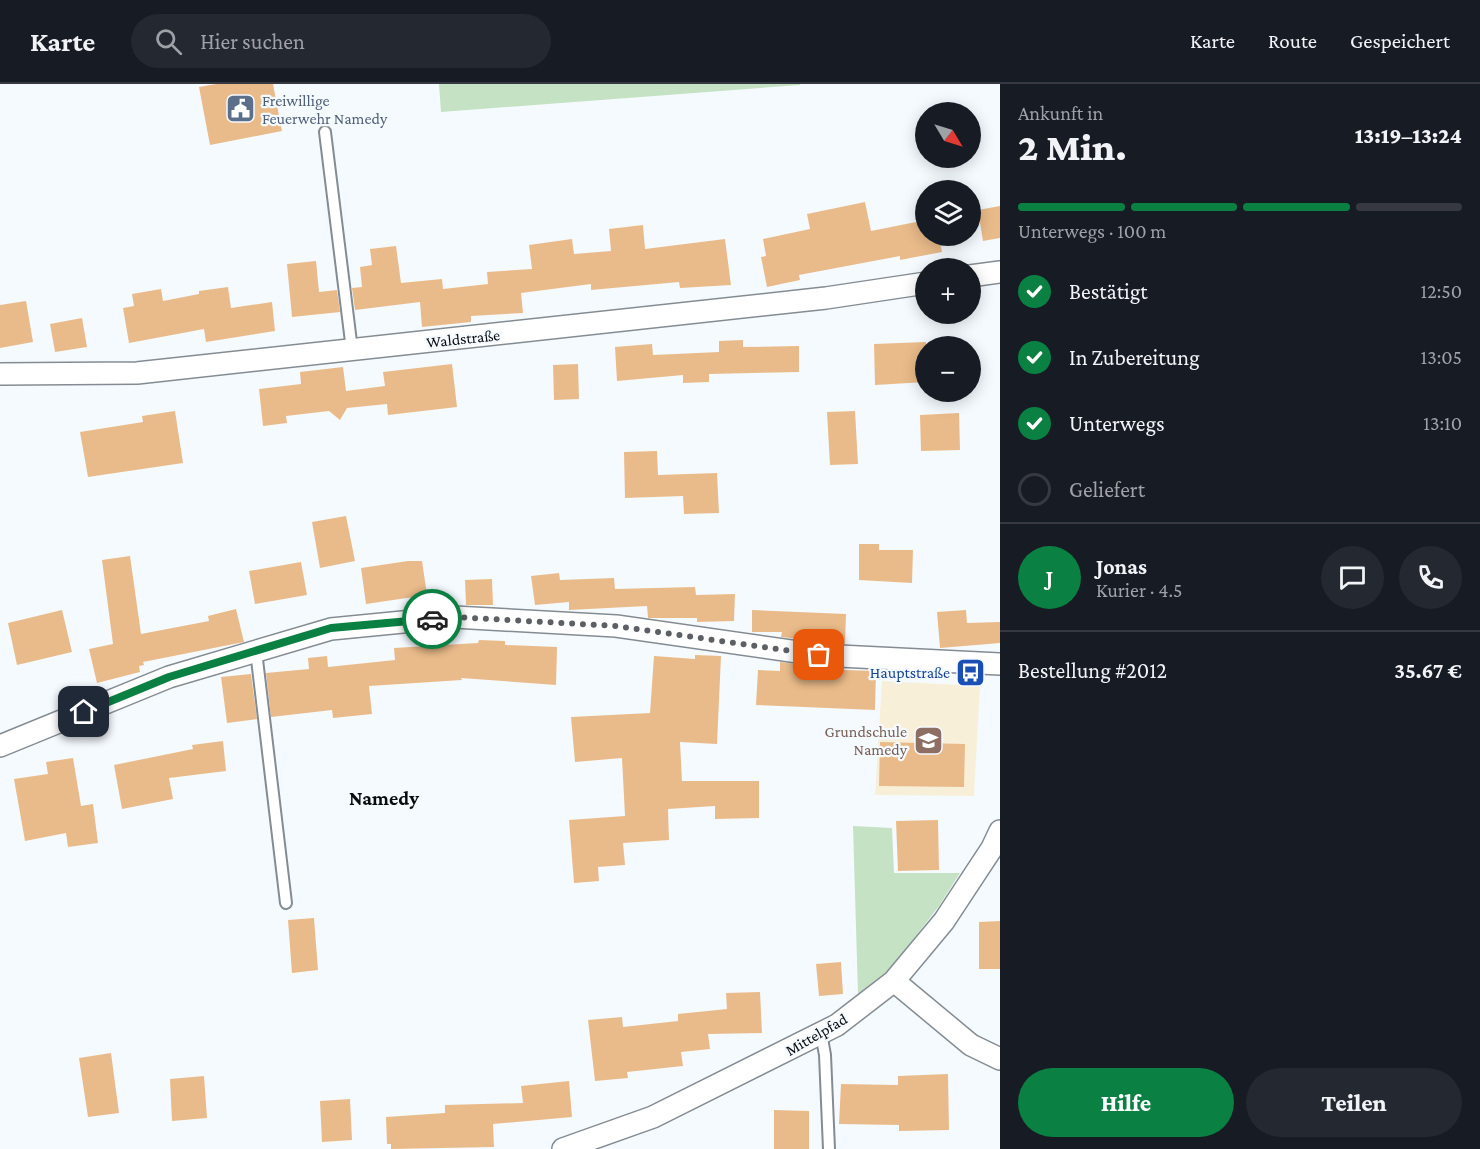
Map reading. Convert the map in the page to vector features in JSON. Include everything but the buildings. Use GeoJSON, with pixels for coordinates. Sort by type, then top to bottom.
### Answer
{"type":"FeatureCollection","features":[{"type":"Feature","properties":{"kind":"street"},"geometry":{"type":"LineString","coordinates":[[981,275],[1000,272]]}},
{"type":"Feature","properties":{"kind":"street","name":"Waldstraße"},"geometry":{"type":"LineString","coordinates":[[0,374],[137,373],[826,298],[915,285]]}},
{"type":"Feature","properties":{"kind":"street"},"geometry":{"type":"LineString","coordinates":[[0,747],[169,677],[331,628],[454,617],[616,626],[819,655],[1000,664]]}},
{"type":"Feature","properties":{"kind":"street","name":"Mittelpfad"},"geometry":{"type":"LineString","coordinates":[[563,1149],[653,1117],[837,1024],[894,981],[944,921],[992,848],[1000,831]]}},
{"type":"Feature","properties":{"kind":"street"},"geometry":{"type":"LineString","coordinates":[[894,981],[971,1045],[1000,1059]]}},
{"type":"Feature","properties":{"kind":"lane"},"geometry":{"type":"LineString","coordinates":[[325,132],[352,350]]}},
{"type":"Feature","properties":{"kind":"lane"},"geometry":{"type":"LineString","coordinates":[[256,651],[286,903]]}},
{"type":"Feature","properties":{"kind":"lane"},"geometry":{"type":"LineString","coordinates":[[821,1033],[825,1055],[829,1149]]}},
{"type":"Feature","properties":{"kind":"shaded area","name":"Grundschule Namedy"},"geometry":{"type":"Polygon","coordinates":[[[882,681],[980,686],[974,796],[875,795],[882,681]]]}},
{"type":"Feature","properties":{"kind":"green space"},"geometry":{"type":"Polygon","coordinates":[[[439,84],[800,84],[800,85],[441,112],[439,84]]]}},
{"type":"Feature","properties":{"kind":"green space"},"geometry":{"type":"Polygon","coordinates":[[[853,826],[892,828],[894,873],[960,873],[939,906],[891,968],[858,994],[853,826]]]}},
{"type":"Feature","properties":{"kind":"way so far"},"geometry":{"type":"LineString","coordinates":[[432,619],[454,617],[616,626],[819,655]]}},
{"type":"Feature","properties":{"kind":"place","name":"Freiwillige Feuerwehr Namedy"},"geometry":{"type":"Point","coordinates":[241,109]}},
{"type":"Feature","properties":{"kind":"place","name":"Hauptstraße"},"geometry":{"type":"Point","coordinates":[971,672]}},
{"type":"Feature","properties":{"kind":"place","name":"Grundschule Namedy"},"geometry":{"type":"Point","coordinates":[928,740]}},
{"type":"Feature","properties":{"kind":"district","name":"Namedy"},"geometry":{"type":"Point","coordinates":[384,798]}},
{"type":"Feature","properties":{"kind":"route"},"geometry":{"type":"LineString","coordinates":[[84,712],[169,677],[331,628],[432,619]]}}]}
